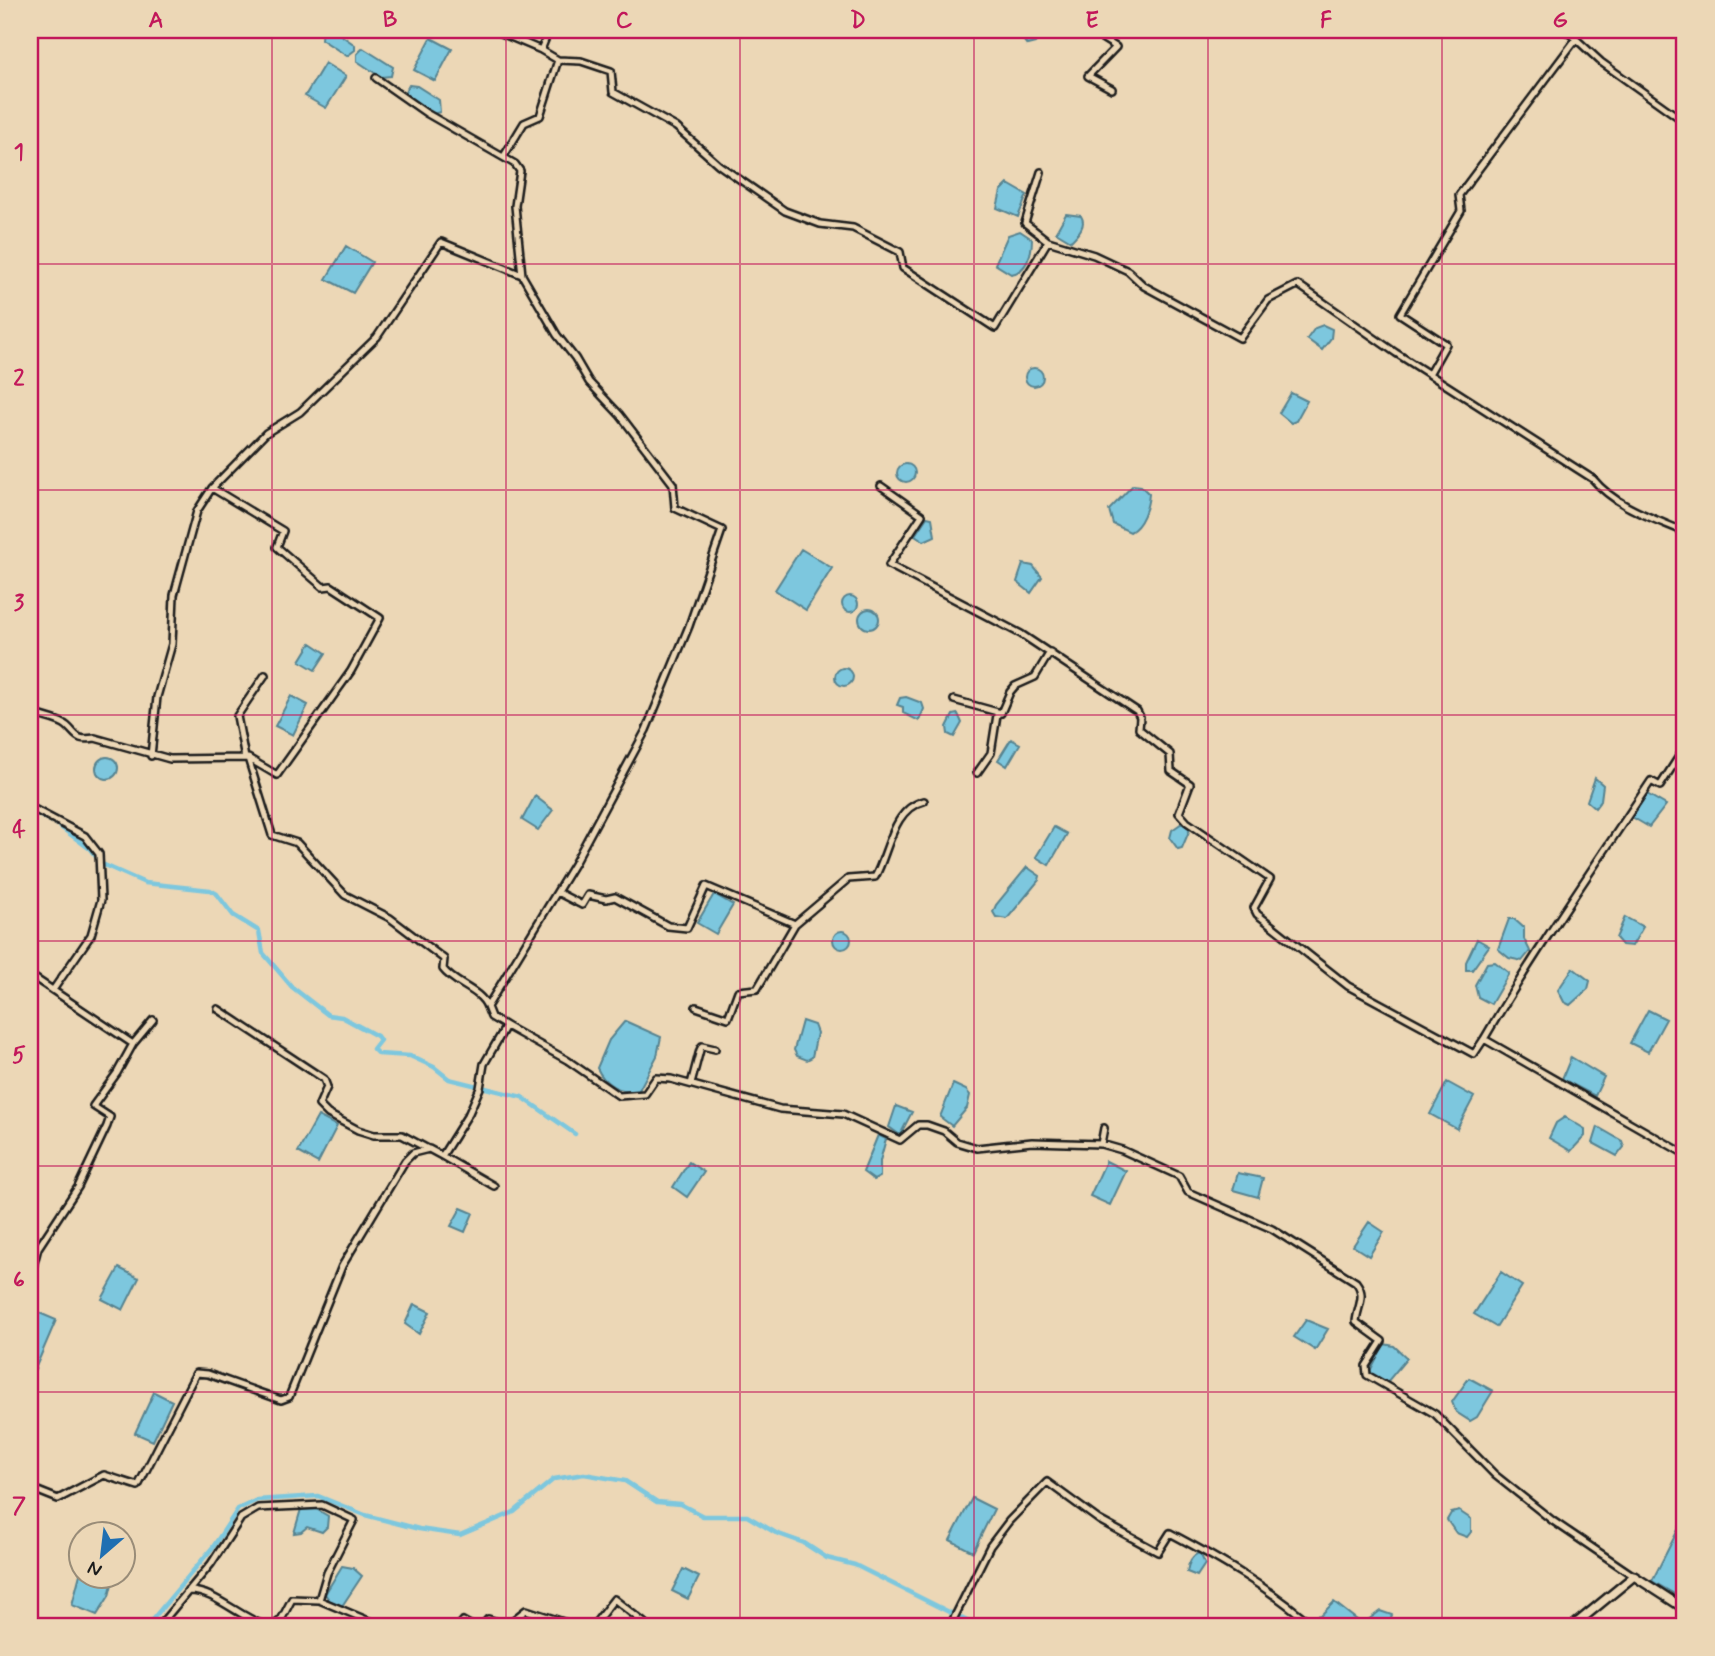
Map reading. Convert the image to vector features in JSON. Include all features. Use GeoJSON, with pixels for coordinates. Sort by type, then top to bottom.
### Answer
{"type":"FeatureCollection","features":[{"type":"Feature","properties":{"kind":"street"},"geometry":{"type":"LineString","coordinates":[[494,30],[558,60],[581,61],[605,67],[613,78],[613,92],[676,127],[719,165],[785,211],[820,224],[853,228],[900,252],[903,268],[995,328],[998,328],[1048,241]]}},
{"type":"Feature","properties":{"kind":"street"},"geometry":{"type":"LineString","coordinates":[[541,50],[549,30]]}},
{"type":"Feature","properties":{"kind":"street"},"geometry":{"type":"LineString","coordinates":[[1089,30],[1116,47],[1088,76],[1112,89]]}},
{"type":"Feature","properties":{"kind":"street"},"geometry":{"type":"LineString","coordinates":[[1565,30],[1601,62],[1685,122]]}},
{"type":"Feature","properties":{"kind":"street"},"geometry":{"type":"LineString","coordinates":[[1429,374],[1446,344],[1400,314],[1461,211],[1459,195],[1576,39]]}},
{"type":"Feature","properties":{"kind":"street"},"geometry":{"type":"LineString","coordinates":[[504,156],[524,123],[540,116],[558,60]]}},
{"type":"Feature","properties":{"kind":"street"},"geometry":{"type":"LineString","coordinates":[[376,78],[426,113],[504,156],[520,171],[515,206],[522,275],[557,335],[589,382],[620,415],[673,484],[675,508],[722,530],[689,626],[646,730],[557,892],[487,1007]]}},
{"type":"Feature","properties":{"kind":"street"},"geometry":{"type":"LineString","coordinates":[[1041,172],[1024,223],[1048,241],[1094,255],[1128,271],[1144,285],[1240,338],[1268,300],[1297,285],[1593,479],[1605,493],[1621,504],[1685,532]]}},
{"type":"Feature","properties":{"kind":"street"},"geometry":{"type":"LineString","coordinates":[[151,756],[157,697],[172,644],[174,595],[197,511],[212,488],[266,433],[300,412],[377,337],[441,242],[522,275]]}},
{"type":"Feature","properties":{"kind":"street"},"geometry":{"type":"LineString","coordinates":[[881,486],[922,515],[889,565],[982,612],[1050,652],[1137,712],[1140,717],[1139,729],[1170,754],[1171,771],[1191,784],[1179,813],[1187,822],[1270,879],[1254,908],[1257,915],[1348,986],[1389,1011],[1474,1054],[1560,915],[1583,887],[1651,781],[1660,786],[1685,747]]}},
{"type":"Feature","properties":{"kind":"street"},"geometry":{"type":"LineString","coordinates":[[30,712],[66,725],[72,735],[85,740],[95,738],[151,756],[170,759],[246,758],[277,775],[341,686],[380,618],[331,586],[323,587],[278,548],[283,531],[212,488]]}},
{"type":"Feature","properties":{"kind":"street"},"geometry":{"type":"LineString","coordinates":[[977,773],[991,753],[997,715],[1015,687],[1035,677],[1050,652]]}},
{"type":"Feature","properties":{"kind":"street"},"geometry":{"type":"LineString","coordinates":[[265,675],[237,716],[246,758],[272,835],[297,843],[345,895],[390,918],[444,959],[443,969],[450,978],[485,1000],[491,1017],[567,1060],[619,1096],[645,1094],[656,1078],[691,1084],[780,1109],[843,1114],[900,1140],[918,1125],[927,1125],[944,1131],[957,1142],[977,1149],[1032,1142],[1101,1144],[1179,1176],[1188,1192],[1272,1229],[1356,1282],[1360,1287],[1362,1303],[1356,1322],[1382,1341],[1366,1366],[1367,1375],[1435,1414],[1495,1475],[1562,1528],[1685,1609]]}},
{"type":"Feature","properties":{"kind":"street"},"geometry":{"type":"LineString","coordinates":[[954,700],[997,715]]}},
{"type":"Feature","properties":{"kind":"street"},"geometry":{"type":"LineString","coordinates":[[696,1007],[728,1018],[737,991],[757,989],[795,924],[848,879],[875,877],[892,834],[908,808],[924,801]]}},
{"type":"Feature","properties":{"kind":"street"},"geometry":{"type":"LineString","coordinates":[[30,807],[85,836],[99,854],[101,900],[91,935],[52,990]]}},
{"type":"Feature","properties":{"kind":"street"},"geometry":{"type":"LineString","coordinates":[[557,892],[582,905],[588,895],[606,899],[615,897],[668,926],[687,928],[706,886],[795,924]]}},
{"type":"Feature","properties":{"kind":"street"},"geometry":{"type":"LineString","coordinates":[[30,975],[133,1044]]}},
{"type":"Feature","properties":{"kind":"street"},"geometry":{"type":"LineString","coordinates":[[218,1009],[324,1079],[327,1087],[319,1105],[328,1114],[374,1135],[402,1135],[494,1186]]}},
{"type":"Feature","properties":{"kind":"street"},"geometry":{"type":"LineString","coordinates":[[30,1278],[38,1248],[78,1187],[107,1126],[110,1117],[93,1106],[117,1073],[133,1044],[153,1020]]}},
{"type":"Feature","properties":{"kind":"street"},"geometry":{"type":"LineString","coordinates":[[442,1156],[469,1113],[480,1085],[484,1064],[506,1026]]}},
{"type":"Feature","properties":{"kind":"street"},"geometry":{"type":"LineString","coordinates":[[1484,1039],[1685,1154]]}},
{"type":"Feature","properties":{"kind":"street"},"geometry":{"type":"LineString","coordinates":[[691,1084],[699,1050],[702,1046],[715,1049]]}},
{"type":"Feature","properties":{"kind":"street"},"geometry":{"type":"LineString","coordinates":[[1101,1144],[1104,1128]]}},
{"type":"Feature","properties":{"kind":"street"},"geometry":{"type":"LineString","coordinates":[[30,1491],[33,1489],[58,1499],[104,1475],[138,1486],[196,1373],[208,1374],[282,1400],[289,1397],[342,1266],[361,1231],[405,1161],[413,1153],[429,1149]]}},
{"type":"Feature","properties":{"kind":"street"},"geometry":{"type":"LineString","coordinates":[[951,1624],[990,1546],[1009,1521],[1047,1482],[1099,1520],[1158,1552],[1170,1533],[1215,1557],[1266,1587],[1306,1617],[1313,1626]]}},
{"type":"Feature","properties":{"kind":"street"},"geometry":{"type":"LineString","coordinates":[[159,1626],[241,1518],[258,1508],[321,1505],[354,1520],[327,1573],[319,1600]]}},
{"type":"Feature","properties":{"kind":"street"},"geometry":{"type":"LineString","coordinates":[[1573,1626],[1634,1576]]}},
{"type":"Feature","properties":{"kind":"street"},"geometry":{"type":"LineString","coordinates":[[188,1591],[199,1591],[250,1624],[267,1626]]}},
{"type":"Feature","properties":{"kind":"street"},"geometry":{"type":"LineString","coordinates":[[273,1626],[281,1620],[292,1599],[319,1600],[382,1626]]}},
{"type":"Feature","properties":{"kind":"street"},"geometry":{"type":"LineString","coordinates":[[593,1626],[614,1599],[648,1626]]}},
{"type":"Feature","properties":{"kind":"street"},"geometry":{"type":"LineString","coordinates":[[482,1626],[488,1619],[507,1625],[526,1610],[576,1626]]}},
{"type":"Feature","properties":{"kind":"street"},"geometry":{"type":"LineString","coordinates":[[459,1626],[463,1621],[472,1626]]}},
{"type":"Feature","properties":{"kind":"water"},"geometry":{"type":"Polygon","coordinates":[[[322,30],[335,31],[355,45],[355,50],[347,56],[321,39],[322,30]]]}},
{"type":"Feature","properties":{"kind":"water"},"geometry":{"type":"Polygon","coordinates":[[[1008,30],[1044,30],[1035,43],[1027,45],[1018,33],[1008,30]]]}},
{"type":"Feature","properties":{"kind":"water"},"geometry":{"type":"Polygon","coordinates":[[[431,38],[452,49],[435,81],[414,70],[431,38]]]}},
{"type":"Feature","properties":{"kind":"water"},"geometry":{"type":"Polygon","coordinates":[[[363,48],[393,67],[391,76],[381,77],[357,61],[357,54],[363,48]]]}},
{"type":"Feature","properties":{"kind":"water"},"geometry":{"type":"Polygon","coordinates":[[[325,63],[346,76],[326,108],[305,96],[325,63]]]}},
{"type":"Feature","properties":{"kind":"water"},"geometry":{"type":"Polygon","coordinates":[[[409,85],[417,86],[439,100],[440,112],[432,114],[406,98],[404,94],[409,85]]]}},
{"type":"Feature","properties":{"kind":"water"},"geometry":{"type":"Polygon","coordinates":[[[1008,184],[1027,195],[1018,217],[997,208],[1001,191],[1008,184]]]}},
{"type":"Feature","properties":{"kind":"water"},"geometry":{"type":"Polygon","coordinates":[[[1066,214],[1081,216],[1083,219],[1081,229],[1071,241],[1056,232],[1066,214]]]}},
{"type":"Feature","properties":{"kind":"water"},"geometry":{"type":"Polygon","coordinates":[[[1020,231],[1032,239],[1031,250],[1025,266],[1011,274],[995,264],[1008,235],[1020,231]]]}},
{"type":"Feature","properties":{"kind":"water"},"geometry":{"type":"Polygon","coordinates":[[[346,246],[372,262],[353,293],[326,279],[346,246]]]}},
{"type":"Feature","properties":{"kind":"water"},"geometry":{"type":"Polygon","coordinates":[[[1323,325],[1332,329],[1331,338],[1322,350],[1307,339],[1315,328],[1323,325]]]}},
{"type":"Feature","properties":{"kind":"water"},"geometry":{"type":"Polygon","coordinates":[[[1030,368],[1038,368],[1043,377],[1041,384],[1030,386],[1025,381],[1025,373],[1030,368]]]}},
{"type":"Feature","properties":{"kind":"water"},"geometry":{"type":"Polygon","coordinates":[[[1291,393],[1307,401],[1296,421],[1291,423],[1279,413],[1291,393]]]}},
{"type":"Feature","properties":{"kind":"water"},"geometry":{"type":"Polygon","coordinates":[[[906,464],[912,467],[915,473],[912,479],[906,482],[900,479],[897,473],[900,467],[906,464]]]}},
{"type":"Feature","properties":{"kind":"water"},"geometry":{"type":"Polygon","coordinates":[[[1133,485],[1141,486],[1149,494],[1144,516],[1130,532],[1113,524],[1109,510],[1133,485]]]}},
{"type":"Feature","properties":{"kind":"water"},"geometry":{"type":"Polygon","coordinates":[[[927,517],[932,518],[935,536],[924,541],[915,535],[927,517]]]}},
{"type":"Feature","properties":{"kind":"water"},"geometry":{"type":"Polygon","coordinates":[[[801,549],[832,568],[806,610],[775,590],[801,549]]]}},
{"type":"Feature","properties":{"kind":"water"},"geometry":{"type":"Polygon","coordinates":[[[1023,564],[1033,566],[1042,577],[1031,593],[1017,582],[1023,564]]]}},
{"type":"Feature","properties":{"kind":"water"},"geometry":{"type":"Polygon","coordinates":[[[847,596],[853,596],[858,604],[856,610],[847,612],[842,607],[842,601],[847,596]]]}},
{"type":"Feature","properties":{"kind":"water"},"geometry":{"type":"Polygon","coordinates":[[[869,609],[876,612],[879,619],[876,626],[869,629],[862,626],[859,619],[862,612],[869,609]]]}},
{"type":"Feature","properties":{"kind":"water"},"geometry":{"type":"Polygon","coordinates":[[[311,643],[326,653],[315,670],[300,661],[311,643]]]}},
{"type":"Feature","properties":{"kind":"water"},"geometry":{"type":"Polygon","coordinates":[[[840,668],[848,668],[853,677],[851,684],[840,686],[835,681],[835,673],[840,668]]]}},
{"type":"Feature","properties":{"kind":"water"},"geometry":{"type":"Polygon","coordinates":[[[291,696],[308,705],[293,735],[275,726],[291,696]]]}},
{"type":"Feature","properties":{"kind":"water"},"geometry":{"type":"Polygon","coordinates":[[[906,697],[922,703],[924,709],[919,721],[903,713],[903,707],[897,705],[900,698],[906,697]]]}},
{"type":"Feature","properties":{"kind":"water"},"geometry":{"type":"Polygon","coordinates":[[[958,714],[962,723],[954,737],[948,734],[947,727],[953,715],[958,714]]]}},
{"type":"Feature","properties":{"kind":"water"},"geometry":{"type":"Polygon","coordinates":[[[1011,739],[1020,744],[1007,766],[998,760],[1011,739]]]}},
{"type":"Feature","properties":{"kind":"water"},"geometry":{"type":"Polygon","coordinates":[[[107,757],[115,760],[118,768],[115,776],[107,779],[99,776],[96,768],[99,760],[107,757]]]}},
{"type":"Feature","properties":{"kind":"water"},"geometry":{"type":"Polygon","coordinates":[[[1595,778],[1603,785],[1601,800],[1595,808],[1587,801],[1595,778]]]}},
{"type":"Feature","properties":{"kind":"water"},"geometry":{"type":"Polygon","coordinates":[[[1647,794],[1666,805],[1649,827],[1632,817],[1647,794]]]}},
{"type":"Feature","properties":{"kind":"water"},"geometry":{"type":"Polygon","coordinates":[[[535,796],[553,810],[538,830],[522,820],[535,796]]]}},
{"type":"Feature","properties":{"kind":"water"},"geometry":{"type":"Polygon","coordinates":[[[1182,823],[1190,829],[1182,848],[1178,849],[1170,838],[1172,830],[1182,823]]]}},
{"type":"Feature","properties":{"kind":"water"},"geometry":{"type":"Polygon","coordinates":[[[1054,827],[1067,834],[1049,865],[1036,857],[1054,827]]]}},
{"type":"Feature","properties":{"kind":"water"},"geometry":{"type":"Polygon","coordinates":[[[1027,867],[1040,876],[1039,880],[1007,919],[996,917],[993,912],[996,905],[1027,867]]]}},
{"type":"Feature","properties":{"kind":"water"},"geometry":{"type":"Polygon","coordinates":[[[714,894],[733,905],[716,934],[697,923],[714,894]]]}},
{"type":"Feature","properties":{"kind":"water"},"geometry":{"type":"Polygon","coordinates":[[[1625,917],[1643,927],[1632,946],[1622,945],[1616,938],[1625,917]]]}},
{"type":"Feature","properties":{"kind":"water"},"geometry":{"type":"Polygon","coordinates":[[[1509,919],[1514,919],[1524,928],[1524,939],[1530,951],[1522,961],[1509,958],[1498,949],[1509,919]]]}},
{"type":"Feature","properties":{"kind":"water"},"geometry":{"type":"Polygon","coordinates":[[[842,931],[848,934],[851,940],[848,946],[842,949],[836,946],[833,940],[836,934],[842,931]]]}},
{"type":"Feature","properties":{"kind":"water"},"geometry":{"type":"Polygon","coordinates":[[[1477,939],[1489,946],[1472,970],[1466,970],[1466,962],[1477,939]]]}},
{"type":"Feature","properties":{"kind":"water"},"geometry":{"type":"Polygon","coordinates":[[[1495,962],[1509,973],[1491,1004],[1478,997],[1475,985],[1487,963],[1495,962]]]}},
{"type":"Feature","properties":{"kind":"water"},"geometry":{"type":"Polygon","coordinates":[[[1573,968],[1590,981],[1588,989],[1570,1005],[1564,1002],[1558,990],[1573,968]]]}},
{"type":"Feature","properties":{"kind":"water"},"geometry":{"type":"Polygon","coordinates":[[[1648,1010],[1666,1019],[1648,1052],[1630,1043],[1648,1010]]]}},
{"type":"Feature","properties":{"kind":"water"},"geometry":{"type":"Polygon","coordinates":[[[625,1021],[661,1037],[657,1056],[638,1092],[613,1086],[597,1068],[609,1040],[625,1021]]]}},
{"type":"Feature","properties":{"kind":"water"},"geometry":{"type":"Polygon","coordinates":[[[802,1021],[814,1025],[817,1033],[812,1057],[807,1060],[797,1056],[794,1050],[802,1021]]]}},
{"type":"Feature","properties":{"kind":"water"},"geometry":{"type":"Polygon","coordinates":[[[1571,1057],[1604,1077],[1595,1096],[1562,1079],[1571,1057]]]}},
{"type":"Feature","properties":{"kind":"water"},"geometry":{"type":"Polygon","coordinates":[[[1447,1082],[1474,1097],[1457,1129],[1430,1114],[1447,1082]]]}},
{"type":"Feature","properties":{"kind":"water"},"geometry":{"type":"Polygon","coordinates":[[[953,1084],[970,1095],[967,1108],[952,1126],[940,1117],[953,1084]]]}},
{"type":"Feature","properties":{"kind":"water"},"geometry":{"type":"Polygon","coordinates":[[[896,1106],[912,1112],[900,1135],[889,1127],[896,1106]]]}},
{"type":"Feature","properties":{"kind":"water"},"geometry":{"type":"Polygon","coordinates":[[[318,1116],[337,1126],[318,1163],[298,1152],[318,1116]]]}},
{"type":"Feature","properties":{"kind":"water"},"geometry":{"type":"Polygon","coordinates":[[[1565,1117],[1585,1129],[1585,1136],[1571,1151],[1549,1138],[1556,1123],[1565,1117]]]}},
{"type":"Feature","properties":{"kind":"water"},"geometry":{"type":"Polygon","coordinates":[[[1598,1127],[1622,1141],[1624,1147],[1617,1156],[1593,1143],[1598,1127]]]}},
{"type":"Feature","properties":{"kind":"water"},"geometry":{"type":"Polygon","coordinates":[[[878,1135],[886,1139],[880,1161],[880,1177],[874,1180],[863,1172],[878,1135]]]}},
{"type":"Feature","properties":{"kind":"water"},"geometry":{"type":"Polygon","coordinates":[[[1106,1161],[1126,1171],[1110,1205],[1090,1196],[1106,1161]]]}},
{"type":"Feature","properties":{"kind":"water"},"geometry":{"type":"Polygon","coordinates":[[[689,1162],[704,1172],[687,1197],[673,1187],[689,1162]]]}},
{"type":"Feature","properties":{"kind":"water"},"geometry":{"type":"Polygon","coordinates":[[[1238,1173],[1263,1178],[1258,1197],[1233,1190],[1238,1173]]]}},
{"type":"Feature","properties":{"kind":"water"},"geometry":{"type":"Polygon","coordinates":[[[461,1208],[473,1213],[465,1232],[451,1226],[461,1208]]]}},
{"type":"Feature","properties":{"kind":"water"},"geometry":{"type":"Polygon","coordinates":[[[1369,1222],[1384,1232],[1369,1256],[1353,1246],[1369,1222]]]}},
{"type":"Feature","properties":{"kind":"water"},"geometry":{"type":"Polygon","coordinates":[[[119,1268],[139,1278],[123,1310],[102,1299],[119,1268]]]}},
{"type":"Feature","properties":{"kind":"water"},"geometry":{"type":"Polygon","coordinates":[[[1501,1272],[1522,1286],[1496,1327],[1474,1314],[1501,1272]]]}},
{"type":"Feature","properties":{"kind":"water"},"geometry":{"type":"Polygon","coordinates":[[[414,1304],[430,1312],[419,1334],[405,1324],[414,1304]]]}},
{"type":"Feature","properties":{"kind":"water"},"geometry":{"type":"Polygon","coordinates":[[[30,1309],[56,1320],[35,1369],[30,1367],[30,1309]]]}},
{"type":"Feature","properties":{"kind":"water"},"geometry":{"type":"Polygon","coordinates":[[[1306,1320],[1328,1329],[1315,1350],[1294,1337],[1306,1320]]]}},
{"type":"Feature","properties":{"kind":"water"},"geometry":{"type":"Polygon","coordinates":[[[1384,1344],[1394,1346],[1407,1358],[1388,1381],[1376,1378],[1370,1371],[1384,1344]]]}},
{"type":"Feature","properties":{"kind":"water"},"geometry":{"type":"Polygon","coordinates":[[[1469,1378],[1493,1391],[1477,1417],[1470,1421],[1456,1412],[1452,1402],[1469,1378]]]}},
{"type":"Feature","properties":{"kind":"water"},"geometry":{"type":"Polygon","coordinates":[[[154,1392],[172,1401],[153,1441],[135,1433],[154,1392]]]}},
{"type":"Feature","properties":{"kind":"water"},"geometry":{"type":"Polygon","coordinates":[[[972,1498],[994,1509],[973,1552],[950,1540],[972,1498]]]}},
{"type":"Feature","properties":{"kind":"water"},"geometry":{"type":"Polygon","coordinates":[[[311,1506],[328,1516],[327,1527],[322,1532],[307,1527],[294,1533],[301,1509],[311,1506]]]}},
{"type":"Feature","properties":{"kind":"water"},"geometry":{"type":"Polygon","coordinates":[[[1459,1511],[1471,1519],[1471,1532],[1467,1537],[1456,1533],[1447,1520],[1451,1513],[1459,1511]]]}},
{"type":"Feature","properties":{"kind":"water"},"geometry":{"type":"Polygon","coordinates":[[[1685,1516],[1685,1600],[1652,1581],[1685,1516]]]}},
{"type":"Feature","properties":{"kind":"water"},"geometry":{"type":"Polygon","coordinates":[[[1200,1553],[1205,1564],[1197,1576],[1187,1572],[1191,1560],[1200,1553]]]}},
{"type":"Feature","properties":{"kind":"water"},"geometry":{"type":"Polygon","coordinates":[[[342,1566],[353,1568],[362,1576],[342,1606],[330,1601],[325,1594],[342,1566]]]}},
{"type":"Feature","properties":{"kind":"water"},"geometry":{"type":"Polygon","coordinates":[[[683,1569],[699,1577],[688,1599],[672,1591],[683,1569]]]}},
{"type":"Feature","properties":{"kind":"water"},"geometry":{"type":"Polygon","coordinates":[[[76,1590],[110,1590],[97,1615],[72,1605],[76,1590]]]}},
{"type":"Feature","properties":{"kind":"water"},"geometry":{"type":"Polygon","coordinates":[[[1334,1602],[1357,1620],[1353,1626],[1315,1626],[1313,1623],[1316,1616],[1321,1615],[1334,1602]]]}},
{"type":"Feature","properties":{"kind":"water"},"geometry":{"type":"Polygon","coordinates":[[[1380,1611],[1392,1615],[1388,1626],[1367,1626],[1368,1620],[1380,1611]]]}},
{"type":"Feature","properties":{"kind":"waterway"},"geometry":{"type":"LineString","coordinates":[[30,811],[55,823],[90,849],[102,864],[145,883],[210,890],[217,894],[233,915],[259,931],[263,953],[292,987],[328,1015],[342,1017],[377,1036],[380,1040],[373,1049],[378,1054],[410,1056],[434,1067],[449,1079],[522,1097],[575,1134]]}},
{"type":"Feature","properties":{"kind":"waterway"},"geometry":{"type":"LineString","coordinates":[[147,1626],[213,1547],[238,1509],[257,1500],[318,1496],[365,1515],[419,1529],[460,1535],[514,1512],[554,1479],[584,1474],[625,1481],[657,1502],[680,1504],[703,1516],[747,1516],[776,1533],[804,1543],[827,1558],[855,1565],[977,1626]]}}]}
